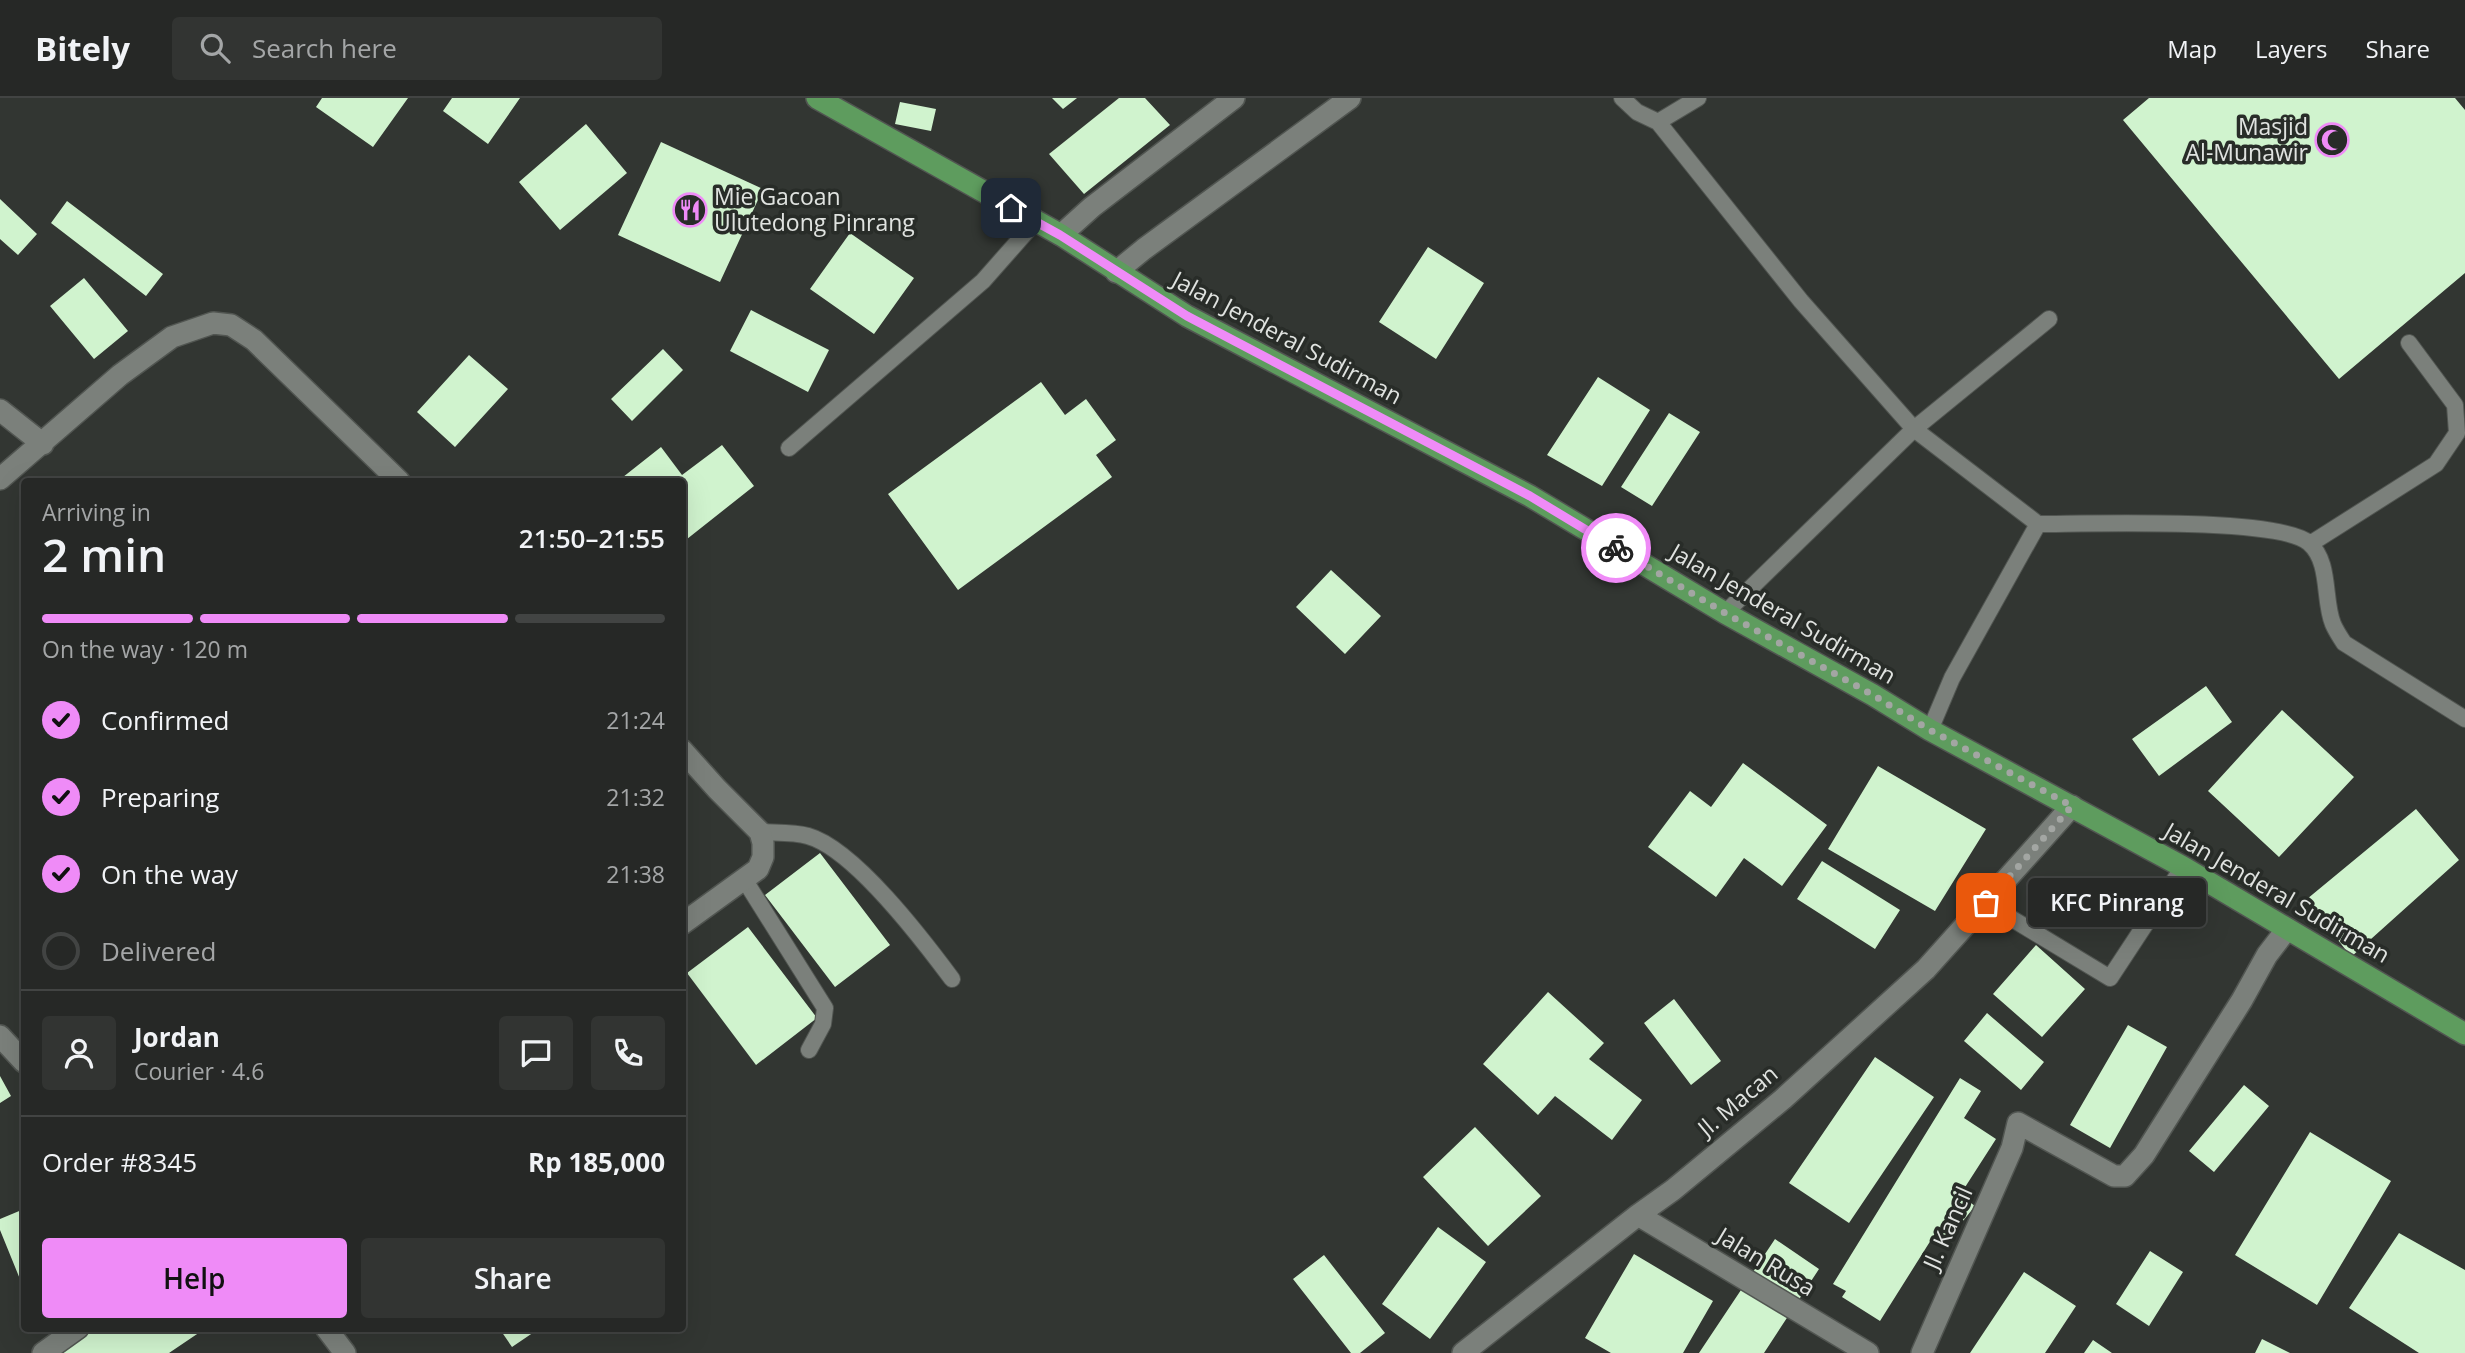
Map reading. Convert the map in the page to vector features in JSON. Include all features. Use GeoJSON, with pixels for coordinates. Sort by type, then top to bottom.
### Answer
{"type":"FeatureCollection","features":[{"type":"Feature","properties":{"kind":"highway","name":"Jalan Jenderal Sudirman"},"geometry":{"type":"LineString","coordinates":[[817,98],[1060,235],[1187,316],[1530,496],[1725,613],[1873,695],[1930,730],[2183,867],[2465,1034]]}},
{"type":"Feature","properties":{"kind":"street"},"geometry":{"type":"LineString","coordinates":[[1060,235],[1092,207],[1234,98]]}},
{"type":"Feature","properties":{"kind":"street"},"geometry":{"type":"LineString","coordinates":[[1116,272],[1350,98]]}},
{"type":"Feature","properties":{"kind":"street"},"geometry":{"type":"LineString","coordinates":[[0,479],[120,375],[172,337],[213,323],[231,325],[254,340],[396,478]]}},
{"type":"Feature","properties":{"kind":"street"},"geometry":{"type":"LineString","coordinates":[[0,410],[43,444]]}},
{"type":"Feature","properties":{"kind":"street"},"geometry":{"type":"LineString","coordinates":[[686,754],[760,832],[763,844],[763,857],[758,869],[686,921]]}},
{"type":"Feature","properties":{"kind":"street","name":"Jl. Macan"},"geometry":{"type":"LineString","coordinates":[[1463,1353],[1637,1215],[1673,1190],[1783,1099],[1926,969],[2072,806]]}},
{"type":"Feature","properties":{"kind":"street","name":"Jl. Kancil"},"geometry":{"type":"LineString","coordinates":[[1922,1353],[2012,1148],[2018,1123],[2113,1176],[2125,1176],[2144,1155],[2267,956],[2287,929]]}},
{"type":"Feature","properties":{"kind":"street"},"geometry":{"type":"LineString","coordinates":[[0,1036],[21,1059]]}},
{"type":"Feature","properties":{"kind":"street","name":"Jalan Rusa"},"geometry":{"type":"LineString","coordinates":[[1637,1215],[1868,1353]]}},
{"type":"Feature","properties":{"kind":"street"},"geometry":{"type":"LineString","coordinates":[[43,1353],[72,1332]]}},
{"type":"Feature","properties":{"kind":"street"},"geometry":{"type":"LineString","coordinates":[[329,1332],[345,1353]]}},
{"type":"Feature","properties":{"kind":"lane"},"geometry":{"type":"LineString","coordinates":[[1622,98],[1637,112],[1658,122],[1801,301],[1914,429],[2038,524],[2227,526],[2293,534],[2310,544],[2321,561],[2333,624],[2344,643],[2465,719]]}},
{"type":"Feature","properties":{"kind":"lane"},"geometry":{"type":"LineString","coordinates":[[1658,122],[1698,98]]}},
{"type":"Feature","properties":{"kind":"lane"},"geometry":{"type":"LineString","coordinates":[[789,447],[984,281],[1035,222]]}},
{"type":"Feature","properties":{"kind":"lane"},"geometry":{"type":"LineString","coordinates":[[1725,613],[1914,429],[2049,319]]}},
{"type":"Feature","properties":{"kind":"lane"},"geometry":{"type":"LineString","coordinates":[[2310,544],[2436,464],[2461,431],[2455,405],[2409,343]]}},
{"type":"Feature","properties":{"kind":"lane"},"geometry":{"type":"LineString","coordinates":[[1930,730],[1952,678],[2038,524]]}},
{"type":"Feature","properties":{"kind":"lane"},"geometry":{"type":"LineString","coordinates":[[760,832],[809,836],[833,849],[864,874],[920,936],[952,979]]}},
{"type":"Feature","properties":{"kind":"lane"},"geometry":{"type":"LineString","coordinates":[[1986,903],[2110,978],[2183,867]]}},
{"type":"Feature","properties":{"kind":"lane"},"geometry":{"type":"LineString","coordinates":[[744,879],[825,1008],[823,1024],[809,1050]]}},
{"type":"Feature","properties":{"kind":"building"},"geometry":{"type":"Polygon","coordinates":[[[322,98],[408,98],[373,147],[316,107],[322,98]]]}},
{"type":"Feature","properties":{"kind":"building"},"geometry":{"type":"Polygon","coordinates":[[[452,98],[520,98],[488,144],[443,111],[452,98]]]}},
{"type":"Feature","properties":{"kind":"building"},"geometry":{"type":"Polygon","coordinates":[[[1052,98],[1077,98],[1063,109],[1052,98]]]}},
{"type":"Feature","properties":{"kind":"building"},"geometry":{"type":"Polygon","coordinates":[[[1119,98],[1145,98],[1170,125],[1084,194],[1049,154],[1119,98]]]}},
{"type":"Feature","properties":{"kind":"building"},"geometry":{"type":"Polygon","coordinates":[[[2149,98],[2455,98],[2465,110],[2465,273],[2339,379],[2123,120],[2149,98]]]}},
{"type":"Feature","properties":{"kind":"building"},"geometry":{"type":"Polygon","coordinates":[[[900,102],[936,109],[931,131],[895,124],[900,102]]]}},
{"type":"Feature","properties":{"kind":"building"},"geometry":{"type":"Polygon","coordinates":[[[586,124],[627,173],[560,230],[519,182],[586,124]]]}},
{"type":"Feature","properties":{"kind":"building"},"geometry":{"type":"Polygon","coordinates":[[[661,142],[763,189],[720,282],[618,235],[661,142]]]}},
{"type":"Feature","properties":{"kind":"building"},"geometry":{"type":"Polygon","coordinates":[[[0,199],[37,234],[18,255],[0,239],[0,199]]]}},
{"type":"Feature","properties":{"kind":"building"},"geometry":{"type":"Polygon","coordinates":[[[67,201],[163,274],[146,296],[51,223],[67,201]]]}},
{"type":"Feature","properties":{"kind":"building"},"geometry":{"type":"Polygon","coordinates":[[[850,233],[914,278],[874,334],[810,289],[850,233]]]}},
{"type":"Feature","properties":{"kind":"building"},"geometry":{"type":"Polygon","coordinates":[[[1428,247],[1484,283],[1436,359],[1379,322],[1428,247]]]}},
{"type":"Feature","properties":{"kind":"building"},"geometry":{"type":"Polygon","coordinates":[[[84,278],[128,331],[94,359],[50,306],[84,278]]]}},
{"type":"Feature","properties":{"kind":"building"},"geometry":{"type":"Polygon","coordinates":[[[751,310],[829,350],[808,392],[730,351],[751,310]]]}},
{"type":"Feature","properties":{"kind":"building"},"geometry":{"type":"Polygon","coordinates":[[[663,349],[683,370],[632,421],[611,399],[663,349]]]}},
{"type":"Feature","properties":{"kind":"building"},"geometry":{"type":"Polygon","coordinates":[[[469,355],[508,389],[455,447],[417,412],[469,355]]]}},
{"type":"Feature","properties":{"kind":"building"},"geometry":{"type":"Polygon","coordinates":[[[1598,377],[1650,410],[1602,486],[1547,455],[1598,377]]]}},
{"type":"Feature","properties":{"kind":"building"},"geometry":{"type":"Polygon","coordinates":[[[1041,382],[1065,415],[1086,399],[1116,440],[1096,455],[1112,477],[958,590],[888,494],[1041,382]]]}},
{"type":"Feature","properties":{"kind":"building"},"geometry":{"type":"Polygon","coordinates":[[[1669,413],[1700,432],[1652,506],[1621,487],[1669,413]]]}},
{"type":"Feature","properties":{"kind":"building"},"geometry":{"type":"Polygon","coordinates":[[[722,445],[754,486],[686,540],[686,478],[622,478],[661,447],[682,475],[722,445]]]}},
{"type":"Feature","properties":{"kind":"building"},"geometry":{"type":"Polygon","coordinates":[[[1331,570],[1381,616],[1345,654],[1296,607],[1331,570]]]}},
{"type":"Feature","properties":{"kind":"building"},"geometry":{"type":"Polygon","coordinates":[[[2206,686],[2232,722],[2159,776],[2132,739],[2206,686]]]}},
{"type":"Feature","properties":{"kind":"building"},"geometry":{"type":"Polygon","coordinates":[[[2282,710],[2354,777],[2279,857],[2208,791],[2282,710]]]}},
{"type":"Feature","properties":{"kind":"building"},"geometry":{"type":"Polygon","coordinates":[[[1743,763],[1827,825],[1782,886],[1744,858],[1716,897],[1648,847],[1690,791],[1711,807],[1743,763]]]}},
{"type":"Feature","properties":{"kind":"building"},"geometry":{"type":"Polygon","coordinates":[[[1878,766],[1986,829],[1935,911],[1828,849],[1878,766]]]}},
{"type":"Feature","properties":{"kind":"building"},"geometry":{"type":"Polygon","coordinates":[[[2416,809],[2459,860],[2351,957],[2307,899],[2416,809]]]}},
{"type":"Feature","properties":{"kind":"building"},"geometry":{"type":"Polygon","coordinates":[[[820,853],[890,945],[835,987],[765,895],[820,853]]]}},
{"type":"Feature","properties":{"kind":"building"},"geometry":{"type":"Polygon","coordinates":[[[1822,861],[1900,910],[1875,949],[1797,899],[1822,861]]]}},
{"type":"Feature","properties":{"kind":"building"},"geometry":{"type":"Polygon","coordinates":[[[748,927],[817,1018],[756,1065],[687,973],[748,927]]]}},
{"type":"Feature","properties":{"kind":"building"},"geometry":{"type":"Polygon","coordinates":[[[2036,945],[2085,989],[2042,1037],[1993,994],[2036,945]]]}},
{"type":"Feature","properties":{"kind":"building"},"geometry":{"type":"Polygon","coordinates":[[[1548,992],[1604,1043],[1589,1059],[1642,1100],[1612,1140],[1555,1096],[1538,1115],[1483,1064],[1548,992]]]}},
{"type":"Feature","properties":{"kind":"building"},"geometry":{"type":"Polygon","coordinates":[[[1674,999],[1721,1061],[1691,1085],[1644,1023],[1674,999]]]}},
{"type":"Feature","properties":{"kind":"building"},"geometry":{"type":"Polygon","coordinates":[[[1987,1013],[2044,1062],[2021,1090],[1964,1041],[1987,1013]]]}},
{"type":"Feature","properties":{"kind":"building"},"geometry":{"type":"Polygon","coordinates":[[[2128,1025],[2167,1047],[2110,1148],[2070,1125],[2128,1025]]]}},
{"type":"Feature","properties":{"kind":"building"},"geometry":{"type":"Polygon","coordinates":[[[1875,1057],[1934,1097],[1849,1223],[1789,1183],[1875,1057]]]}},
{"type":"Feature","properties":{"kind":"building"},"geometry":{"type":"Polygon","coordinates":[[[0,1076],[11,1096],[0,1103],[0,1076]]]}},
{"type":"Feature","properties":{"kind":"building"},"geometry":{"type":"Polygon","coordinates":[[[1960,1078],[1981,1091],[1964,1118],[1996,1139],[1960,1195],[1975,1206],[1947,1241],[1936,1232],[1880,1321],[1842,1297],[1846,1291],[1833,1284],[1960,1078]]]}},
{"type":"Feature","properties":{"kind":"building"},"geometry":{"type":"Polygon","coordinates":[[[2244,1085],[2269,1106],[2214,1172],[2189,1151],[2244,1085]]]}},
{"type":"Feature","properties":{"kind":"building"},"geometry":{"type":"Polygon","coordinates":[[[1475,1127],[1541,1196],[1488,1246],[1423,1177],[1475,1127]]]}},
{"type":"Feature","properties":{"kind":"building"},"geometry":{"type":"Polygon","coordinates":[[[2310,1132],[2391,1181],[2317,1305],[2235,1255],[2310,1132]]]}},
{"type":"Feature","properties":{"kind":"building"},"geometry":{"type":"Polygon","coordinates":[[[21,1210],[21,1282],[0,1230],[0,1219],[21,1210]]]}},
{"type":"Feature","properties":{"kind":"building"},"geometry":{"type":"Polygon","coordinates":[[[1438,1227],[1486,1262],[1430,1339],[1382,1304],[1438,1227]]]}},
{"type":"Feature","properties":{"kind":"building"},"geometry":{"type":"Polygon","coordinates":[[[2399,1233],[2465,1270],[2465,1353],[2419,1353],[2349,1308],[2399,1233]]]}},
{"type":"Feature","properties":{"kind":"building"},"geometry":{"type":"Polygon","coordinates":[[[1775,1239],[1819,1269],[1764,1353],[1699,1353],[1775,1239]]]}},
{"type":"Feature","properties":{"kind":"building"},"geometry":{"type":"Polygon","coordinates":[[[2150,1251],[2183,1272],[2149,1326],[2116,1304],[2150,1251]]]}},
{"type":"Feature","properties":{"kind":"building"},"geometry":{"type":"Polygon","coordinates":[[[1634,1254],[1713,1301],[1683,1353],[1611,1353],[1585,1338],[1634,1254]]]}},
{"type":"Feature","properties":{"kind":"building"},"geometry":{"type":"Polygon","coordinates":[[[1324,1255],[1385,1333],[1360,1353],[1351,1353],[1293,1279],[1324,1255]]]}},
{"type":"Feature","properties":{"kind":"building"},"geometry":{"type":"Polygon","coordinates":[[[2024,1272],[2076,1306],[2045,1353],[1970,1353],[2024,1272]]]}},
{"type":"Feature","properties":{"kind":"building"},"geometry":{"type":"Polygon","coordinates":[[[89,1332],[200,1332],[169,1353],[64,1353],[62,1350],[89,1332]]]}},
{"type":"Feature","properties":{"kind":"building"},"geometry":{"type":"Polygon","coordinates":[[[502,1332],[534,1332],[512,1347],[502,1332]]]}},
{"type":"Feature","properties":{"kind":"building"},"geometry":{"type":"Polygon","coordinates":[[[2262,1339],[2290,1353],[2255,1353],[2262,1339]]]}},
{"type":"Feature","properties":{"kind":"building"},"geometry":{"type":"Polygon","coordinates":[[[2093,1340],[2112,1353],[2084,1353],[2093,1340]]]}},
{"type":"Feature","properties":{"kind":"way so far"},"geometry":{"type":"LineString","coordinates":[[1616,548],[1930,730],[2072,806],[1986,903]]}},
{"type":"Feature","properties":{"kind":"place","name":"Masjid Al-Munawir"},"geometry":{"type":"Point","coordinates":[2332,140]}},
{"type":"Feature","properties":{"kind":"place","name":"Mie Gacoan Ulutedong Pinrang"},"geometry":{"type":"Point","coordinates":[690,210]}},
{"type":"Feature","properties":{"kind":"place","name":"KFC Pinrang"},"geometry":{"type":"Point","coordinates":[1986,903]}},
{"type":"Feature","properties":{"kind":"route"},"geometry":{"type":"LineString","coordinates":[[1011,208],[1060,235],[1187,316],[1530,496],[1616,548]]}}]}
